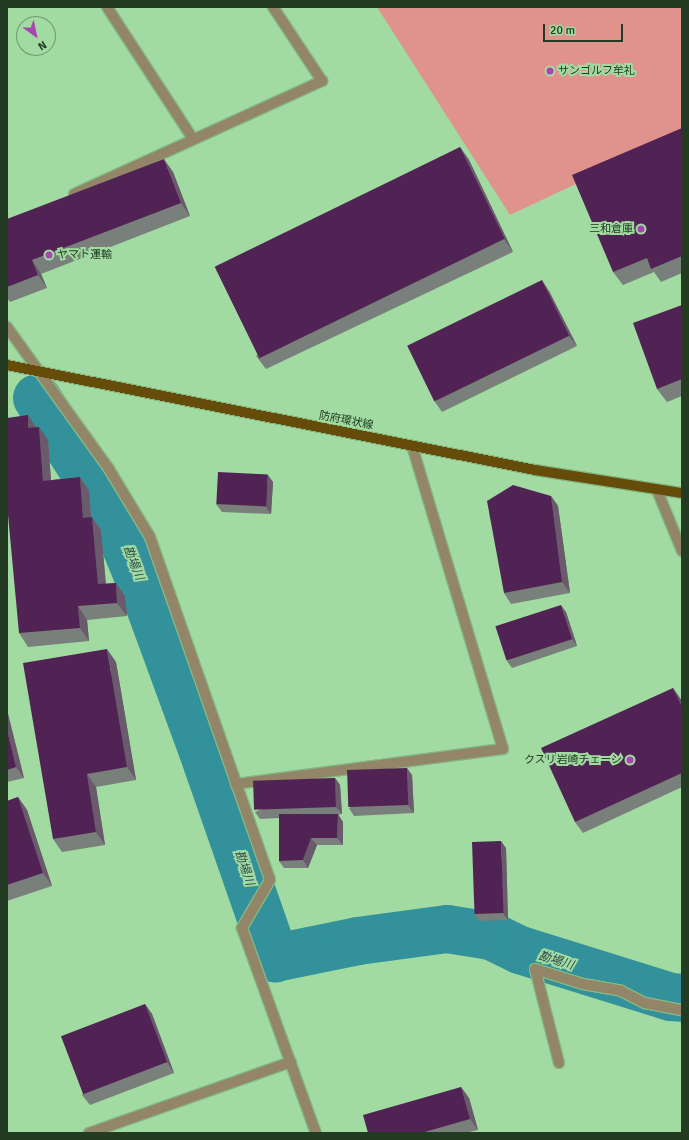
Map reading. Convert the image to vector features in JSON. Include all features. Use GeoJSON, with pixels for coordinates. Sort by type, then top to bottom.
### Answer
{"type":"FeatureCollection","features":[{"type":"Feature","properties":{"kind":"main road","name":"防府環状線"},"geometry":{"type":"LineString","coordinates":[[7,365],[412,446],[657,490],[682,493]]}},
{"type":"Feature","properties":{"kind":"street"},"geometry":{"type":"LineString","coordinates":[[107,7],[193,139]]}},
{"type":"Feature","properties":{"kind":"street"},"geometry":{"type":"LineString","coordinates":[[64,199],[322,81],[273,7]]}},
{"type":"Feature","properties":{"kind":"street"},"geometry":{"type":"LineString","coordinates":[[7,327],[36,370],[110,469],[150,538],[270,880],[242,928],[316,1133]]}},
{"type":"Feature","properties":{"kind":"street"},"geometry":{"type":"LineString","coordinates":[[236,784],[503,749],[412,446]]}},
{"type":"Feature","properties":{"kind":"street"},"geometry":{"type":"LineString","coordinates":[[657,490],[682,551]]}},
{"type":"Feature","properties":{"kind":"street"},"geometry":{"type":"LineString","coordinates":[[559,1063],[535,969],[584,984],[621,991],[645,1003],[682,1010]]}},
{"type":"Feature","properties":{"kind":"street"},"geometry":{"type":"LineString","coordinates":[[89,1133],[291,1062]]}},
{"type":"Feature","properties":{"kind":"shaded area","name":"サンゴルフ牟礼"},"geometry":{"type":"Polygon","coordinates":[[[377,7],[682,7],[682,134],[510,215],[377,7]]]}},
{"type":"Feature","properties":{"kind":"building","name":"三和倉庫"},"geometry":{"type":"Polygon","coordinates":[[[682,128],[682,256],[651,269],[647,258],[613,272],[572,175],[682,128]]]}},
{"type":"Feature","properties":{"kind":"building"},"geometry":{"type":"Polygon","coordinates":[[[460,147],[505,239],[259,358],[215,267],[460,147]]]}},
{"type":"Feature","properties":{"kind":"building","name":"ヤマト運輸"},"geometry":{"type":"Polygon","coordinates":[[[164,159],[181,203],[32,260],[38,275],[7,287],[7,219],[164,159]]]}},
{"type":"Feature","properties":{"kind":"building"},"geometry":{"type":"Polygon","coordinates":[[[542,280],[569,336],[434,401],[407,346],[542,280]]]}},
{"type":"Feature","properties":{"kind":"building"},"geometry":{"type":"Polygon","coordinates":[[[682,305],[682,379],[657,389],[633,323],[682,305]]]}},
{"type":"Feature","properties":{"kind":"building"},"geometry":{"type":"Polygon","coordinates":[[[28,415],[28,428],[39,427],[43,481],[80,477],[83,518],[92,517],[98,584],[116,583],[117,603],[78,606],[80,628],[19,633],[7,504],[7,418],[28,415]]]}},
{"type":"Feature","properties":{"kind":"building"},"geometry":{"type":"Polygon","coordinates":[[[218,472],[268,475],[266,507],[216,504],[218,472]]]}},
{"type":"Feature","properties":{"kind":"building"},"geometry":{"type":"Polygon","coordinates":[[[513,485],[551,496],[562,582],[504,593],[487,501],[513,485]]]}},
{"type":"Feature","properties":{"kind":"building"},"geometry":{"type":"Polygon","coordinates":[[[561,605],[572,639],[507,661],[495,626],[561,605]]]}},
{"type":"Feature","properties":{"kind":"building"},"geometry":{"type":"Polygon","coordinates":[[[107,649],[127,767],[87,774],[96,832],[53,839],[23,663],[107,649]]]}},
{"type":"Feature","properties":{"kind":"building"},"geometry":{"type":"Polygon","coordinates":[[[673,688],[682,707],[682,773],[575,822],[541,748],[673,688]]]}},
{"type":"Feature","properties":{"kind":"building"},"geometry":{"type":"Polygon","coordinates":[[[7,730],[16,767],[7,770],[7,730]]]}},
{"type":"Feature","properties":{"kind":"building"},"geometry":{"type":"Polygon","coordinates":[[[407,768],[408,805],[348,807],[347,770],[407,768]]]}},
{"type":"Feature","properties":{"kind":"building"},"geometry":{"type":"Polygon","coordinates":[[[335,778],[336,807],[254,810],[253,781],[335,778]]]}},
{"type":"Feature","properties":{"kind":"building"},"geometry":{"type":"Polygon","coordinates":[[[18,797],[43,873],[7,885],[7,801],[18,797]]]}},
{"type":"Feature","properties":{"kind":"building"},"geometry":{"type":"Polygon","coordinates":[[[279,814],[338,814],[337,838],[311,838],[303,860],[279,861],[279,814]]]}},
{"type":"Feature","properties":{"kind":"building"},"geometry":{"type":"Polygon","coordinates":[[[501,841],[504,913],[475,914],[472,842],[501,841]]]}},
{"type":"Feature","properties":{"kind":"building"},"geometry":{"type":"Polygon","coordinates":[[[145,1004],[167,1062],[83,1094],[61,1036],[145,1004]]]}},
{"type":"Feature","properties":{"kind":"building"},"geometry":{"type":"Polygon","coordinates":[[[461,1087],[470,1119],[421,1133],[368,1133],[363,1115],[461,1087]]]}},
{"type":"Feature","properties":{"kind":"waterway","name":"勘場川"},"geometry":{"type":"LineString","coordinates":[[37,398],[114,518],[146,596],[207,763],[275,958],[358,941],[447,929],[491,936],[520,950],[671,997],[682,998]]}},
{"type":"Feature","properties":{"kind":"place","name":"サンゴルフ牟礼"},"geometry":{"type":"Point","coordinates":[550,71]}},
{"type":"Feature","properties":{"kind":"place","name":"三和倉庫"},"geometry":{"type":"Point","coordinates":[641,229]}},
{"type":"Feature","properties":{"kind":"place","name":"ヤマト運輸"},"geometry":{"type":"Point","coordinates":[49,255]}},
{"type":"Feature","properties":{"kind":"place","name":"クスリ岩崎チェーン"},"geometry":{"type":"Point","coordinates":[630,760]}}]}
